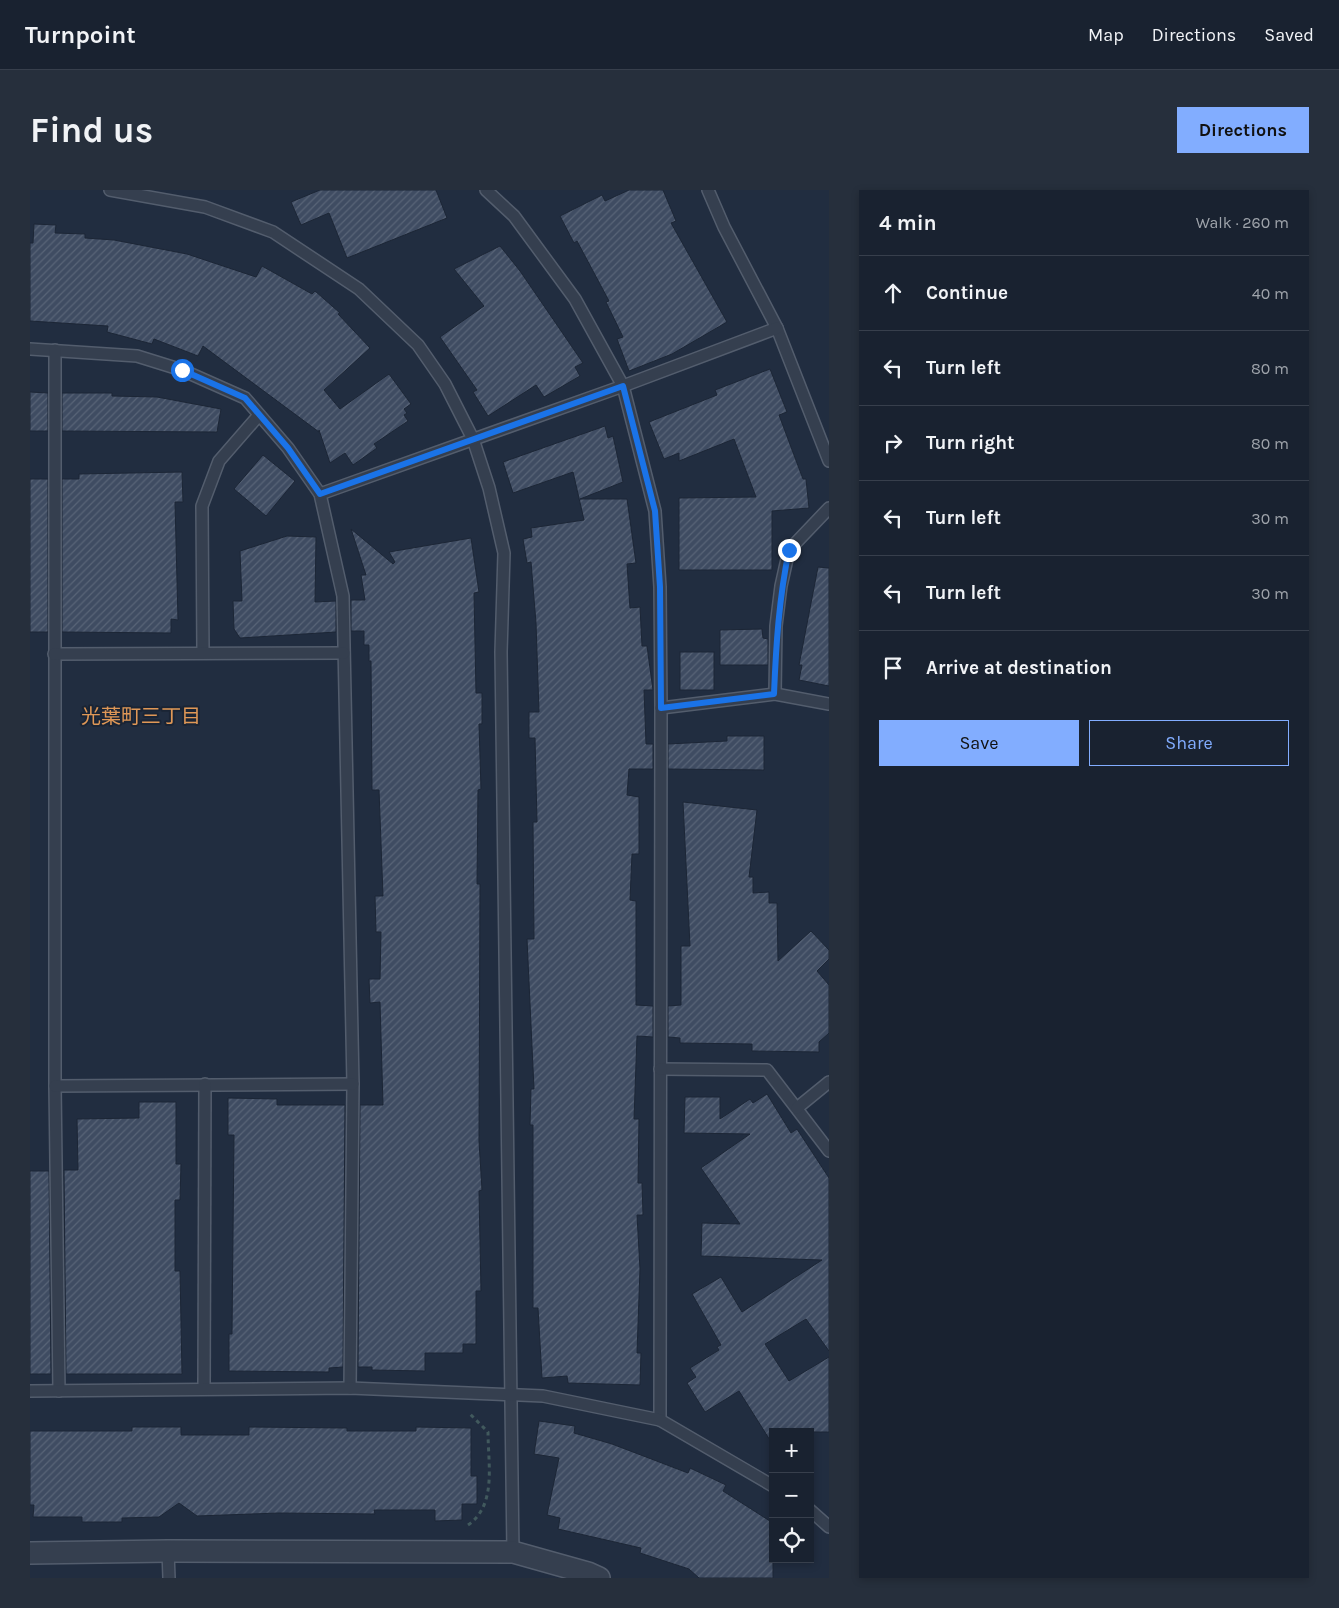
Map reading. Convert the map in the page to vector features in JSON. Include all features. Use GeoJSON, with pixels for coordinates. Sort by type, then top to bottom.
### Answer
{"type":"FeatureCollection","features":[{"type":"Feature","properties":{"kind":"street"},"geometry":{"type":"LineString","coordinates":[[30,1553],[168,1551],[513,1552],[588,1573],[599,1578]]}},
{"type":"Feature","properties":{"kind":"lane"},"geometry":{"type":"LineString","coordinates":[[110,190],[205,207],[273,232],[359,289],[418,345],[445,384],[473,439],[489,488],[504,553],[501,652],[513,1552]]}},
{"type":"Feature","properties":{"kind":"lane"},"geometry":{"type":"LineString","coordinates":[[486,190],[514,216],[575,299],[623,386],[655,511],[660,587],[661,708],[660,1420]]}},
{"type":"Feature","properties":{"kind":"lane"},"geometry":{"type":"LineString","coordinates":[[708,190],[724,227],[777,328],[829,461]]}},
{"type":"Feature","properties":{"kind":"lane"},"geometry":{"type":"LineString","coordinates":[[320,494],[623,386],[777,328]]}},
{"type":"Feature","properties":{"kind":"lane"},"geometry":{"type":"LineString","coordinates":[[30,350],[137,356],[182,370],[245,398],[288,448],[320,494],[343,596],[353,1084],[350,1388]]}},
{"type":"Feature","properties":{"kind":"lane"},"geometry":{"type":"LineString","coordinates":[[55,350],[55,1086],[59,1390]]}},
{"type":"Feature","properties":{"kind":"lane"},"geometry":{"type":"LineString","coordinates":[[203,653],[202,506],[219,461],[259,415]]}},
{"type":"Feature","properties":{"kind":"lane"},"geometry":{"type":"LineString","coordinates":[[774,694],[776,626],[781,586],[789,550],[829,508]]}},
{"type":"Feature","properties":{"kind":"lane"},"geometry":{"type":"LineString","coordinates":[[54,654],[344,653]]}},
{"type":"Feature","properties":{"kind":"lane"},"geometry":{"type":"LineString","coordinates":[[661,708],[774,694],[829,704]]}},
{"type":"Feature","properties":{"kind":"lane"},"geometry":{"type":"LineString","coordinates":[[660,1070],[767,1070],[829,1151]]}},
{"type":"Feature","properties":{"kind":"lane"},"geometry":{"type":"LineString","coordinates":[[797,1108],[829,1082]]}},
{"type":"Feature","properties":{"kind":"lane"},"geometry":{"type":"LineString","coordinates":[[204,1388],[205,1084]]}},
{"type":"Feature","properties":{"kind":"lane"},"geometry":{"type":"LineString","coordinates":[[55,1086],[353,1084]]}},
{"type":"Feature","properties":{"kind":"lane"},"geometry":{"type":"LineString","coordinates":[[30,1391],[350,1388],[542,1396],[660,1420],[769,1484]]}},
{"type":"Feature","properties":{"kind":"lane"},"geometry":{"type":"LineString","coordinates":[[814,1514],[829,1527]]}},
{"type":"Feature","properties":{"kind":"lane"},"geometry":{"type":"LineString","coordinates":[[168,1551],[169,1578]]}},
{"type":"Feature","properties":{"kind":"path"},"geometry":{"type":"LineString","coordinates":[[464,1528],[479,1517],[489,1496],[488,1432],[468,1412]]}},
{"type":"Feature","properties":{"kind":"building"},"geometry":{"type":"Polygon","coordinates":[[[320,190],[436,190],[447,218],[347,258],[329,213],[301,225],[291,202],[320,190]]]}},
{"type":"Feature","properties":{"kind":"building"},"geometry":{"type":"Polygon","coordinates":[[[629,190],[663,190],[676,221],[671,223],[727,322],[672,354],[629,371],[617,339],[623,337],[606,302],[609,301],[577,241],[574,243],[560,216],[602,195],[605,201],[629,190]]]}},
{"type":"Feature","properties":{"kind":"building"},"geometry":{"type":"Polygon","coordinates":[[[34,224],[56,225],[55,233],[85,234],[85,238],[114,240],[187,254],[256,277],[262,266],[312,294],[315,291],[340,313],[338,314],[370,348],[324,390],[340,409],[389,374],[411,404],[404,409],[407,413],[404,415],[408,421],[374,444],[377,448],[353,465],[345,453],[330,463],[319,430],[319,432],[203,346],[198,356],[154,339],[152,344],[107,332],[108,326],[30,321],[30,243],[33,243],[34,224]]]}},
{"type":"Feature","properties":{"kind":"building"},"geometry":{"type":"Polygon","coordinates":[[[500,246],[520,271],[583,363],[575,367],[580,376],[544,397],[536,385],[488,416],[473,392],[477,390],[440,337],[484,306],[454,269],[500,246]]]}},
{"type":"Feature","properties":{"kind":"building"},"geometry":{"type":"Polygon","coordinates":[[[770,369],[787,412],[779,415],[803,479],[806,479],[809,508],[772,511],[772,570],[679,570],[679,498],[756,497],[734,439],[679,461],[679,453],[664,459],[649,422],[717,395],[715,390],[770,369]]]}},
{"type":"Feature","properties":{"kind":"building"},"geometry":{"type":"Polygon","coordinates":[[[30,392],[48,393],[48,431],[30,431],[30,392]]]}},
{"type":"Feature","properties":{"kind":"building"},"geometry":{"type":"Polygon","coordinates":[[[62,393],[112,393],[112,396],[157,397],[221,409],[217,432],[62,431],[62,393]]]}},
{"type":"Feature","properties":{"kind":"building"},"geometry":{"type":"Polygon","coordinates":[[[605,426],[608,438],[613,436],[623,482],[580,499],[627,499],[636,563],[627,564],[630,608],[640,607],[642,646],[647,646],[653,690],[644,690],[646,744],[653,744],[653,769],[629,769],[627,795],[639,797],[639,854],[632,854],[630,900],[636,901],[636,1005],[653,1006],[653,1037],[637,1036],[634,1119],[639,1119],[638,1183],[642,1183],[643,1215],[637,1215],[640,1269],[637,1353],[641,1353],[640,1385],[568,1383],[567,1376],[542,1378],[538,1308],[533,1308],[533,1125],[530,1125],[531,1089],[534,1089],[527,939],[534,939],[533,822],[537,822],[535,738],[529,738],[529,712],[539,712],[536,623],[531,562],[527,563],[523,539],[532,537],[531,528],[584,520],[573,472],[513,493],[503,462],[605,426]]]}},
{"type":"Feature","properties":{"kind":"building"},"geometry":{"type":"Polygon","coordinates":[[[263,455],[295,481],[266,516],[234,489],[263,455]]]}},
{"type":"Feature","properties":{"kind":"building"},"geometry":{"type":"Polygon","coordinates":[[[182,472],[183,502],[175,502],[178,620],[171,619],[171,633],[62,632],[62,479],[79,479],[79,474],[182,472]]]}},
{"type":"Feature","properties":{"kind":"building"},"geometry":{"type":"Polygon","coordinates":[[[30,479],[48,479],[48,632],[30,632],[30,479]]]}},
{"type":"Feature","properties":{"kind":"building"},"geometry":{"type":"Polygon","coordinates":[[[351,529],[393,564],[395,562],[389,552],[471,538],[479,592],[474,593],[476,693],[482,693],[482,724],[479,724],[481,789],[478,790],[477,884],[480,884],[479,1141],[482,1190],[479,1191],[481,1291],[476,1291],[476,1344],[463,1344],[463,1353],[425,1353],[425,1371],[372,1370],[372,1367],[358,1367],[360,1105],[383,1105],[380,1002],[370,1003],[369,979],[380,979],[381,932],[376,932],[375,896],[383,896],[379,790],[372,790],[371,661],[369,661],[369,645],[364,645],[364,631],[351,631],[351,600],[365,600],[361,575],[366,575],[351,529]]]}},
{"type":"Feature","properties":{"kind":"building"},"geometry":{"type":"Polygon","coordinates":[[[287,536],[316,537],[315,602],[336,601],[336,632],[240,638],[234,629],[233,601],[242,601],[240,551],[287,536]]]}},
{"type":"Feature","properties":{"kind":"building"},"geometry":{"type":"Polygon","coordinates":[[[818,567],[829,568],[829,686],[799,680],[802,665],[799,665],[818,567]]]}},
{"type":"Feature","properties":{"kind":"building"},"geometry":{"type":"Polygon","coordinates":[[[762,629],[763,638],[768,639],[768,665],[720,665],[720,630],[762,629]]]}},
{"type":"Feature","properties":{"kind":"building"},"geometry":{"type":"Polygon","coordinates":[[[680,652],[714,652],[714,690],[680,690],[680,652]]]}},
{"type":"Feature","properties":{"kind":"building"},"geometry":{"type":"Polygon","coordinates":[[[727,736],[764,736],[764,770],[668,769],[668,744],[727,741],[727,736]]]}},
{"type":"Feature","properties":{"kind":"building"},"geometry":{"type":"Polygon","coordinates":[[[683,802],[757,810],[749,877],[753,877],[753,893],[769,892],[769,903],[777,903],[778,961],[811,931],[829,950],[829,959],[817,971],[829,985],[829,1033],[819,1042],[819,1052],[752,1051],[752,1044],[680,1043],[680,1038],[668,1037],[668,1006],[681,1005],[681,946],[690,946],[683,802]]]}},
{"type":"Feature","properties":{"kind":"building"},"geometry":{"type":"Polygon","coordinates":[[[767,1094],[791,1133],[797,1129],[829,1178],[829,1351],[806,1319],[765,1344],[789,1381],[829,1357],[829,1432],[814,1432],[814,1428],[769,1428],[769,1439],[739,1391],[705,1412],[687,1383],[696,1377],[690,1368],[719,1350],[717,1347],[721,1345],[692,1294],[721,1277],[742,1312],[822,1260],[701,1256],[702,1223],[740,1224],[701,1168],[750,1134],[684,1133],[685,1097],[720,1097],[720,1119],[750,1099],[753,1103],[767,1094]]]}},
{"type":"Feature","properties":{"kind":"building"},"geometry":{"type":"Polygon","coordinates":[[[228,1098],[277,1099],[277,1105],[345,1105],[343,1367],[329,1368],[329,1372],[229,1371],[229,1334],[232,1334],[234,1135],[228,1135],[228,1098]]]}},
{"type":"Feature","properties":{"kind":"building"},"geometry":{"type":"Polygon","coordinates":[[[139,1102],[176,1102],[176,1164],[181,1164],[180,1200],[175,1200],[175,1271],[180,1271],[182,1374],[66,1374],[64,1170],[78,1170],[77,1119],[139,1118],[139,1102]]]}},
{"type":"Feature","properties":{"kind":"building"},"geometry":{"type":"Polygon","coordinates":[[[30,1171],[49,1171],[51,1374],[30,1374],[30,1171]]]}},
{"type":"Feature","properties":{"kind":"building"},"geometry":{"type":"Polygon","coordinates":[[[539,1421],[575,1426],[574,1433],[612,1444],[688,1473],[690,1468],[726,1485],[723,1491],[769,1520],[769,1563],[773,1563],[773,1578],[699,1578],[689,1569],[640,1553],[641,1548],[558,1529],[560,1518],[547,1515],[559,1458],[534,1454],[539,1421]]]}},
{"type":"Feature","properties":{"kind":"building"},"geometry":{"type":"Polygon","coordinates":[[[132,1427],[181,1427],[181,1435],[249,1435],[249,1427],[347,1428],[347,1431],[416,1431],[416,1427],[471,1428],[471,1476],[477,1476],[477,1504],[462,1504],[462,1520],[435,1521],[435,1510],[374,1510],[375,1514],[279,1513],[197,1516],[179,1503],[159,1517],[122,1518],[122,1522],[82,1522],[82,1517],[33,1517],[34,1505],[30,1505],[30,1431],[132,1431],[132,1427]]]}},
{"type":"Feature","properties":{"kind":"district","name":"光葉町三丁目"},"geometry":{"type":"Point","coordinates":[141,716]}},
{"type":"Feature","properties":{"kind":"route"},"geometry":{"type":"LineString","coordinates":[[182,370],[245,398],[288,448],[320,494],[623,386],[655,511],[660,587],[661,708],[774,694],[776,626],[781,586],[789,550]]}}]}
